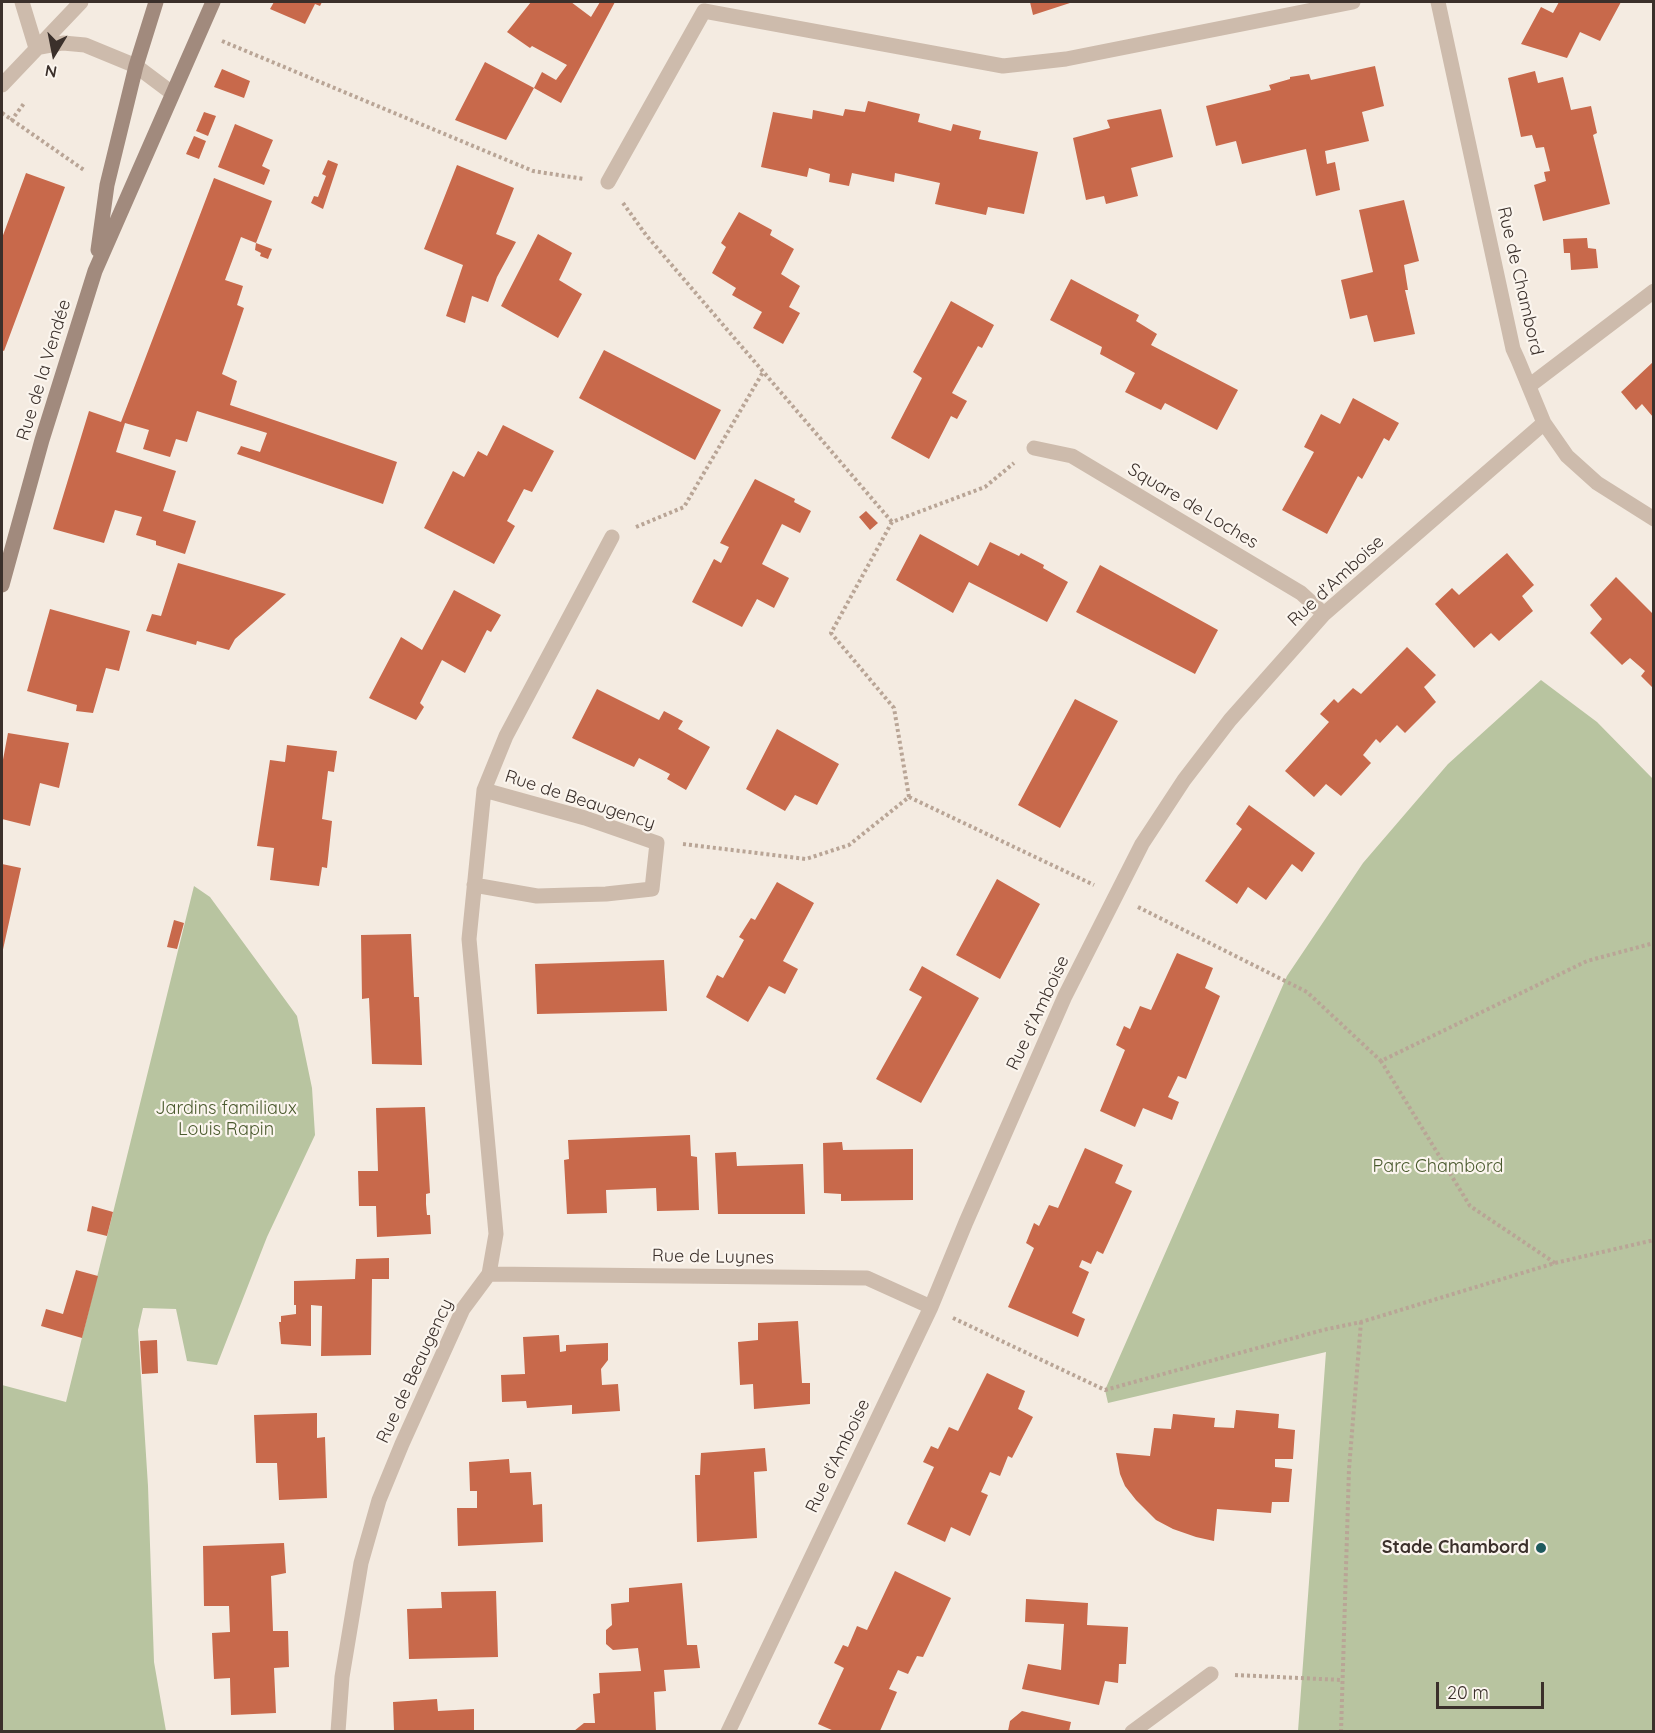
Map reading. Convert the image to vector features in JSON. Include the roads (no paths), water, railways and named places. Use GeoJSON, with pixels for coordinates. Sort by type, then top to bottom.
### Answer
{"type":"FeatureCollection","features":[{"type":"Feature","properties":{"kind":"main road","name":"Rue de la Vendée"},"geometry":{"type":"LineString","coordinates":[[95,271],[107,185],[136,66],[156,2]]}},
{"type":"Feature","properties":{"kind":"main road","name":"Rue de la Vendée"},"geometry":{"type":"LineString","coordinates":[[2,585],[42,440],[95,271],[213,2]]}},
{"type":"Feature","properties":{"kind":"street"},"geometry":{"type":"LineString","coordinates":[[22,2],[36,48]]}},
{"type":"Feature","properties":{"kind":"street"},"geometry":{"type":"LineString","coordinates":[[2,85],[81,2]]}},
{"type":"Feature","properties":{"kind":"street"},"geometry":{"type":"LineString","coordinates":[[608,182],[704,11],[1003,66],[1066,59],[1353,2]]}},
{"type":"Feature","properties":{"kind":"street","name":"Rue de Chambord"},"geometry":{"type":"LineString","coordinates":[[1438,2],[1513,349],[1528,386],[1544,423],[1567,456],[1598,483],[1653,519]]}},
{"type":"Feature","properties":{"kind":"street"},"geometry":{"type":"LineString","coordinates":[[36,48],[63,43],[85,45],[136,66],[172,93]]}},
{"type":"Feature","properties":{"kind":"street"},"geometry":{"type":"LineString","coordinates":[[1528,386],[1653,291]]}},
{"type":"Feature","properties":{"kind":"street","name":"Rue d’Amboise"},"geometry":{"type":"LineString","coordinates":[[728,1731],[931,1307],[1065,996],[1142,844],[1184,780],[1230,720],[1324,614],[1544,423]]}},
{"type":"Feature","properties":{"kind":"street","name":"Square de Loches"},"geometry":{"type":"LineString","coordinates":[[1034,448],[1072,456],[1301,593],[1324,614]]}},
{"type":"Feature","properties":{"kind":"street","name":"Rue de Beaugency"},"geometry":{"type":"LineString","coordinates":[[338,1731],[342,1677],[361,1563],[379,1500],[463,1309],[489,1274],[496,1233],[469,939],[484,790],[506,736],[612,537]]}},
{"type":"Feature","properties":{"kind":"street","name":"Rue de Beaugency"},"geometry":{"type":"LineString","coordinates":[[474,885],[537,896],[606,894],[652,888],[657,843],[585,818],[484,790]]}},
{"type":"Feature","properties":{"kind":"street","name":"Rue de Luynes"},"geometry":{"type":"LineString","coordinates":[[489,1274],[867,1278],[931,1307]]}},
{"type":"Feature","properties":{"kind":"street"},"geometry":{"type":"LineString","coordinates":[[1132,1731],[1211,1674]]}},
{"type":"Feature","properties":{"kind":"place","name":"Stade Chambord"},"geometry":{"type":"Point","coordinates":[1541,1548]}},
{"type":"Feature","properties":{"kind":"park label","name":"Jardins familiaux Louis Rapin"},"geometry":{"type":"Point","coordinates":[226,1119]}},
{"type":"Feature","properties":{"kind":"park label","name":"Parc Chambord"},"geometry":{"type":"Point","coordinates":[1438,1167]}}]}
